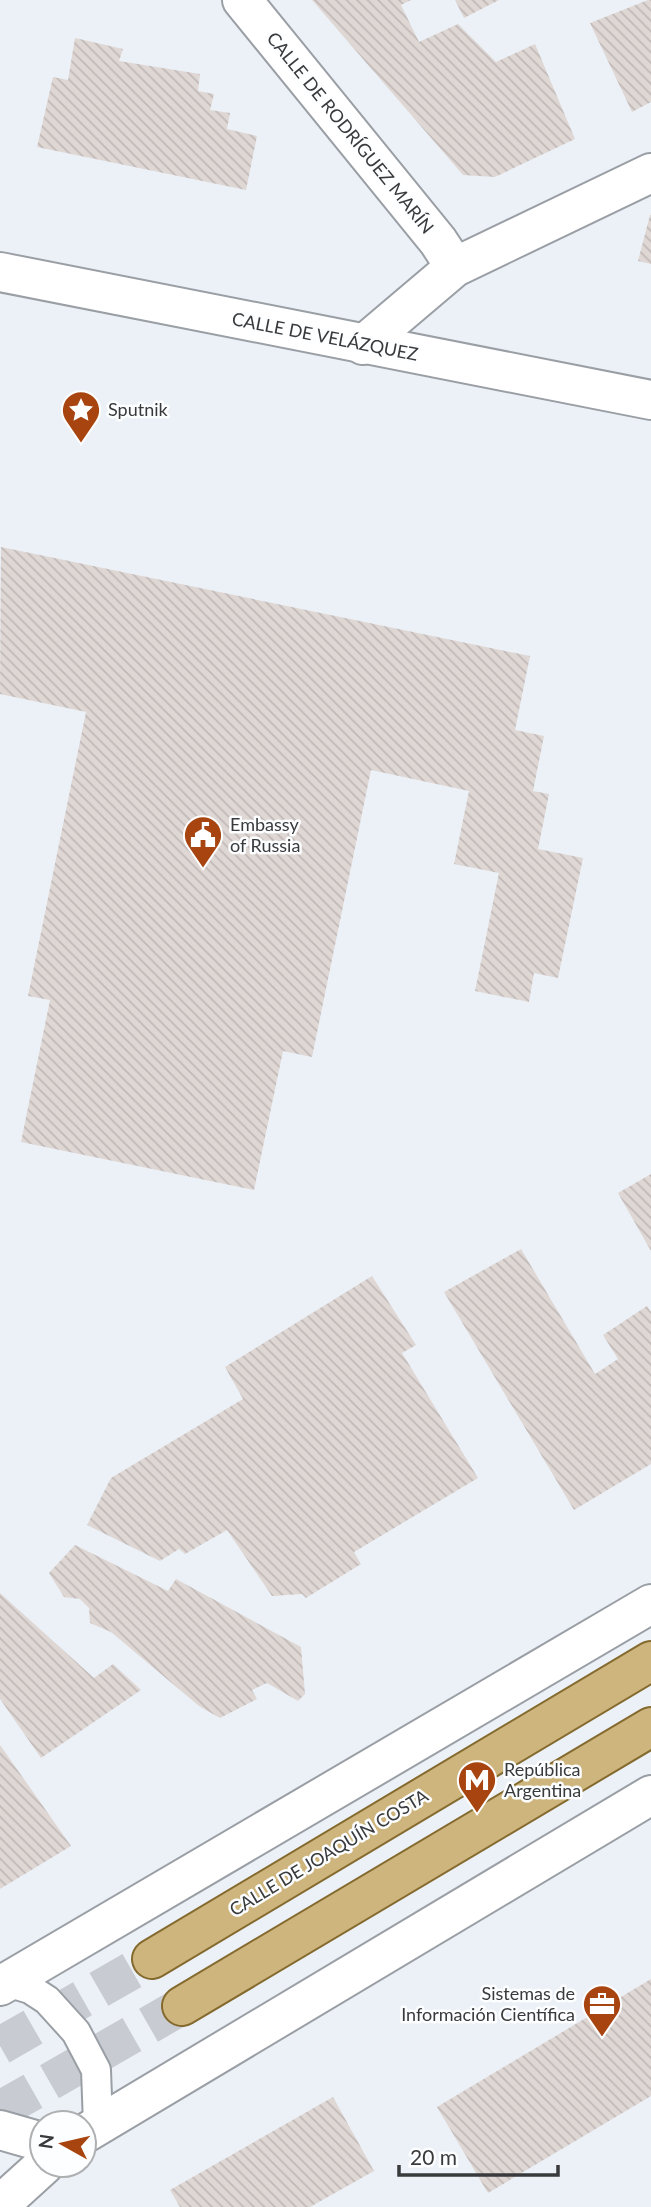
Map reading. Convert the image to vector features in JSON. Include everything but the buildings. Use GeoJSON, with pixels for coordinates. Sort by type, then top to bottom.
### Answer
{"type":"FeatureCollection","features":[{"type":"Feature","properties":{"kind":"main road","name":"CALLE DE JOAQUÍN COSTA"},"geometry":{"type":"LineString","coordinates":[[152,1959],[651,1661]]}},
{"type":"Feature","properties":{"kind":"main road"},"geometry":{"type":"LineString","coordinates":[[182,2006],[651,1727]]}},
{"type":"Feature","properties":{"kind":"street","name":"CALLE DE RODRÍGUEZ MARÍN"},"geometry":{"type":"LineString","coordinates":[[242,0],[438,241],[456,267]]}},
{"type":"Feature","properties":{"kind":"street"},"geometry":{"type":"LineString","coordinates":[[363,345],[456,267],[651,173]]}},
{"type":"Feature","properties":{"kind":"street","name":"CALLE DE VELÁZQUEZ"},"geometry":{"type":"LineString","coordinates":[[0,272],[650,401]]}},
{"type":"Feature","properties":{"kind":"street"},"geometry":{"type":"LineString","coordinates":[[4,1984],[651,1604]]}},
{"type":"Feature","properties":{"kind":"street"},"geometry":{"type":"LineString","coordinates":[[98,2125],[651,1795]]}},
{"type":"Feature","properties":{"kind":"street"},"geometry":{"type":"LineString","coordinates":[[0,2130],[28,2138]]}},
{"type":"Feature","properties":{"kind":"street"},"geometry":{"type":"LineString","coordinates":[[0,2205],[29,2179]]}},
{"type":"Feature","properties":{"kind":"lane"},"geometry":{"type":"LineString","coordinates":[[4,1984],[30,1989],[47,2000],[76,2032],[96,2070],[93,2109]]}},
{"type":"Feature","properties":{"kind":"tunnel"},"geometry":{"type":"LineString","coordinates":[[0,2046],[152,1959]]}},
{"type":"Feature","properties":{"kind":"tunnel"},"geometry":{"type":"LineString","coordinates":[[0,2110],[182,2006]]}},
{"type":"Feature","properties":{"kind":"place","name":"Sputnik"},"geometry":{"type":"Point","coordinates":[81,444]}},
{"type":"Feature","properties":{"kind":"place","name":"Embassy of Russia"},"geometry":{"type":"Point","coordinates":[203,869]}},
{"type":"Feature","properties":{"kind":"place","name":"República Argentina"},"geometry":{"type":"Point","coordinates":[477,1814]}},
{"type":"Feature","properties":{"kind":"place","name":"Sistemas de Información Científica"},"geometry":{"type":"Point","coordinates":[602,2038]}}]}
